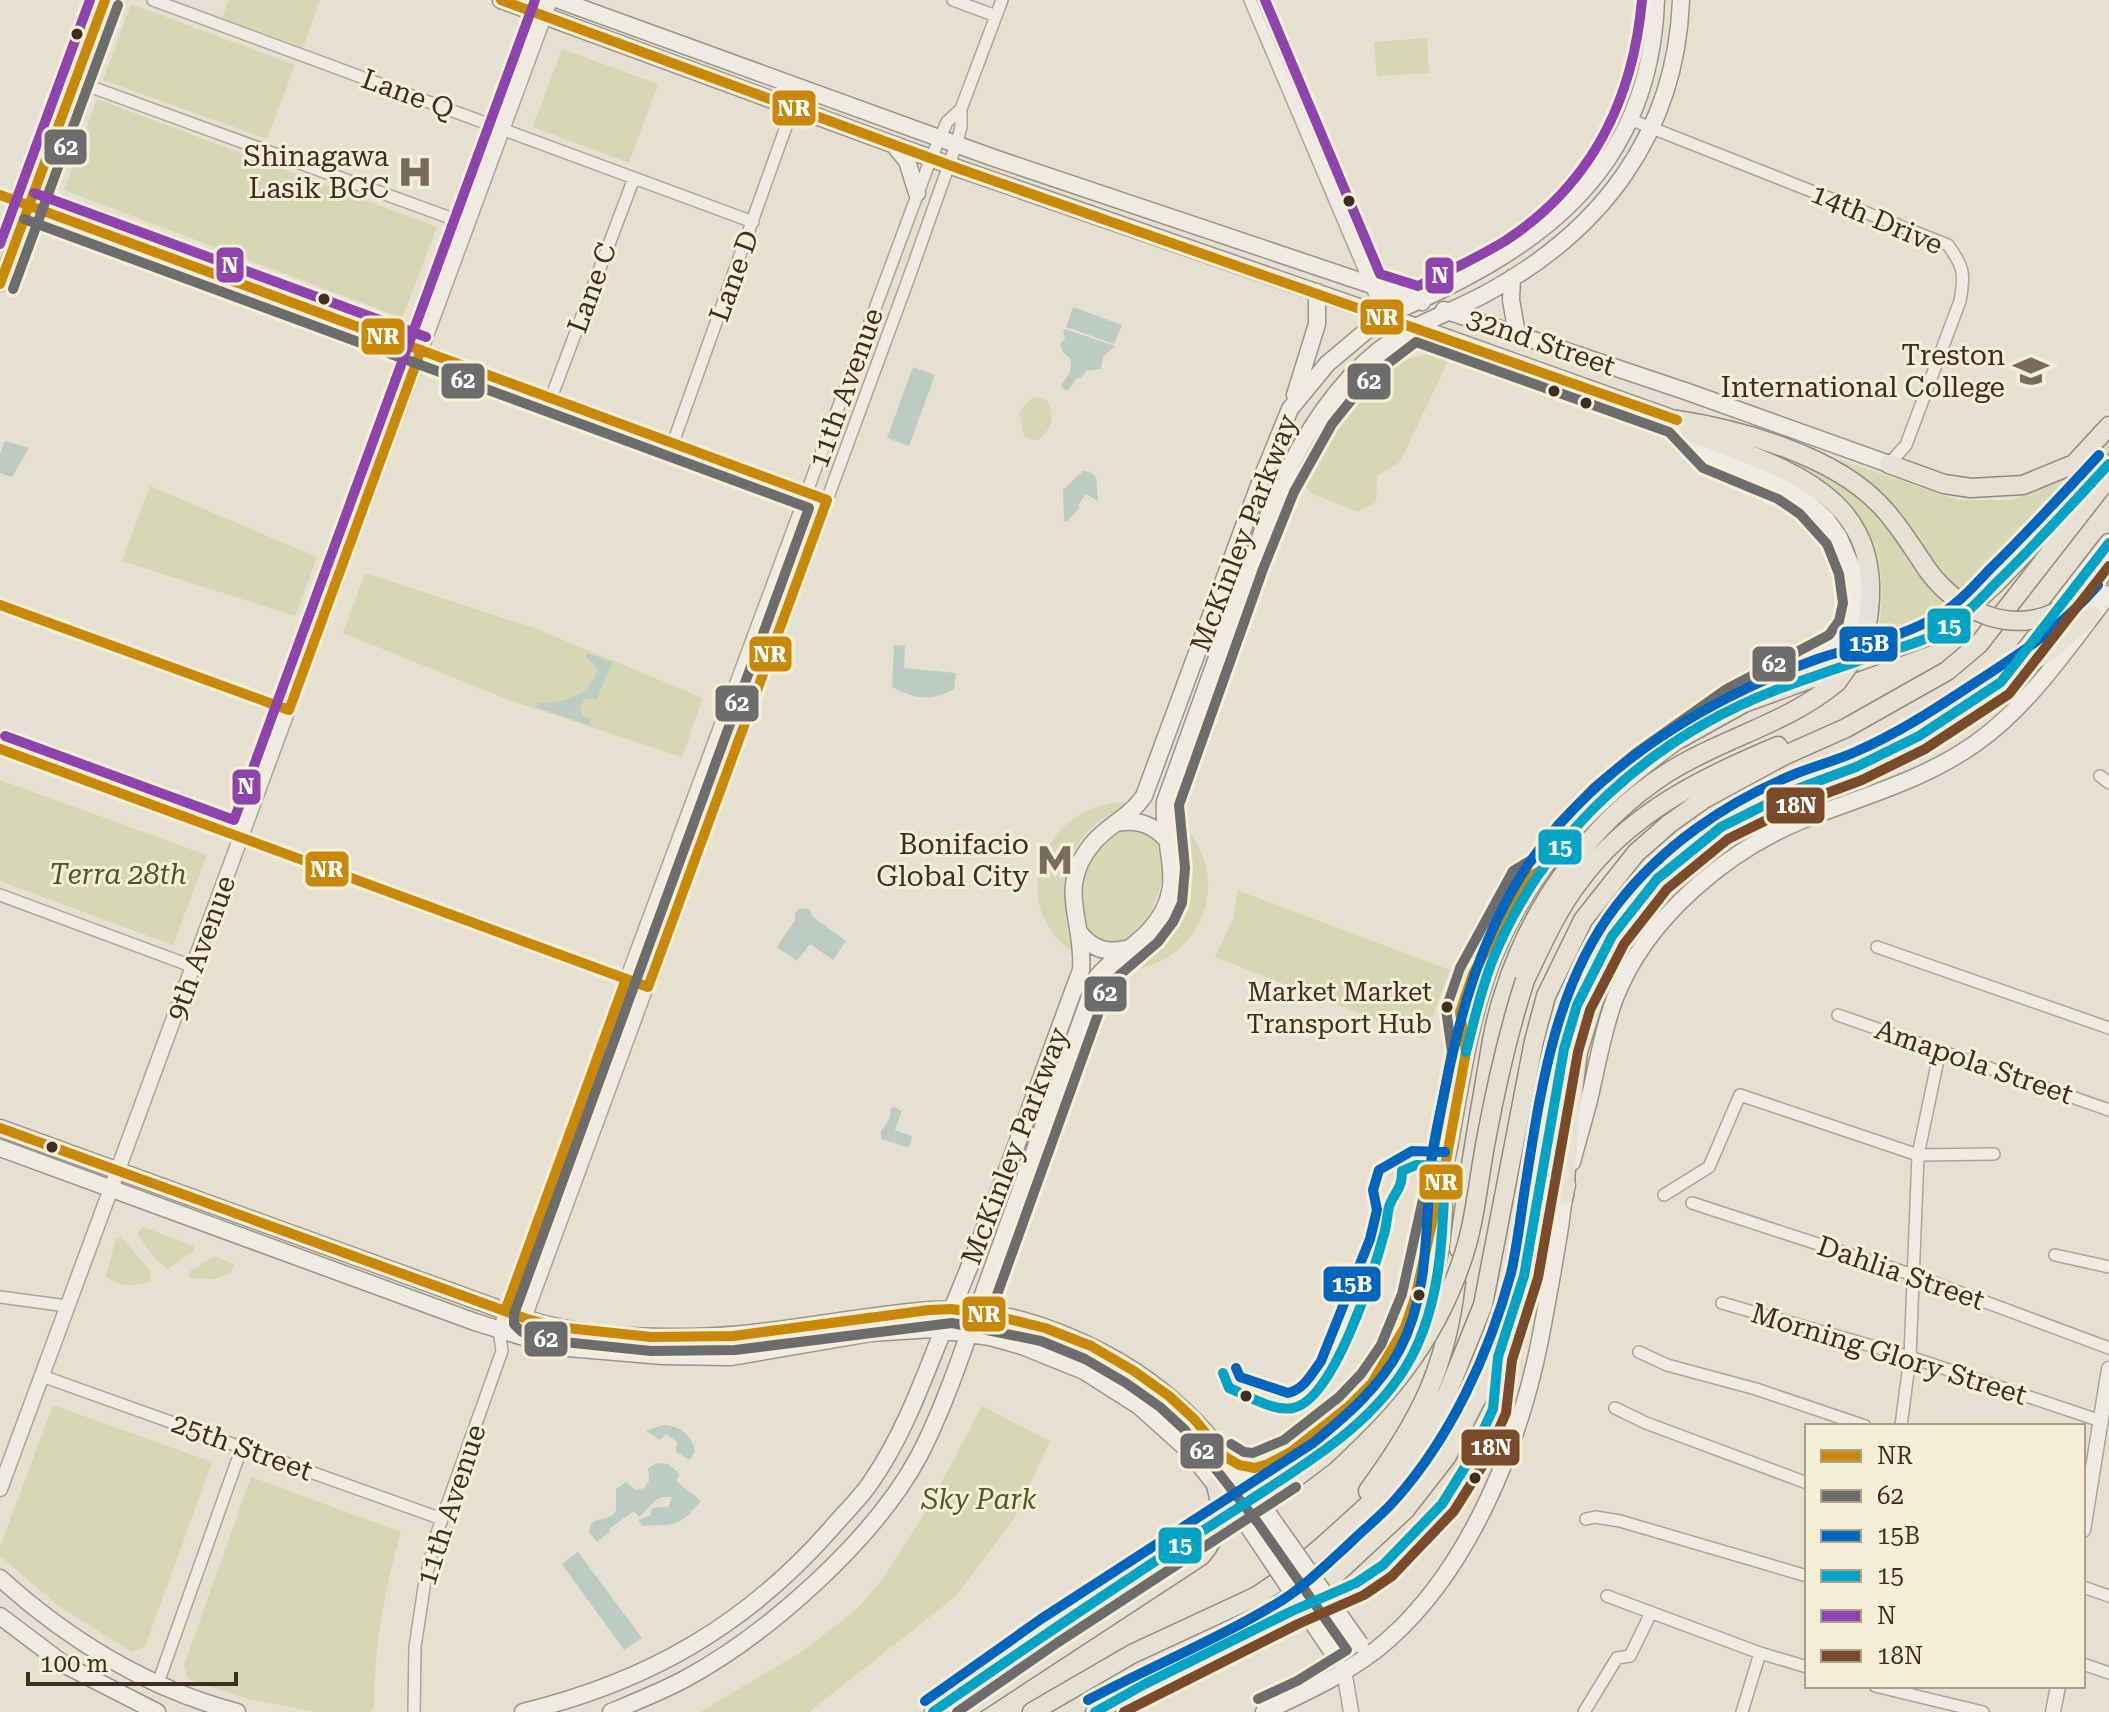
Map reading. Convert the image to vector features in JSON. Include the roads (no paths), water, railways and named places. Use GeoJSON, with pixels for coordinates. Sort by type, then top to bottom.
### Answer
{"type":"FeatureCollection","features":[{"type":"Feature","properties":{"kind":"main road","name":"32nd Street"},"geometry":{"type":"LineString","coordinates":[[501,0],[547,8],[793,107],[949,165],[1414,326],[1683,426],[1711,457],[1784,487],[1809,503],[1839,537],[1853,570],[1857,604],[1852,627],[1838,646],[1732,702],[1681,738]]}},
{"type":"Feature","properties":{"kind":"main road","name":"32nd Street"},"geometry":{"type":"LineString","coordinates":[[559,0],[938,139],[1517,334],[1889,464]]}},
{"type":"Feature","properties":{"kind":"main road","name":"McKinley Parkway"},"geometry":{"type":"LineString","coordinates":[[523,1712],[630,1677],[700,1642],[750,1608],[782,1580],[871,1483],[896,1443],[984,1232],[1081,970],[1081,943],[1073,900],[1078,869],[1093,843],[1129,815],[1144,796],[1261,480],[1293,404],[1346,345],[1384,316],[1502,259],[1551,224],[1601,169],[1629,119],[1648,68],[1655,34],[1656,0]]}},
{"type":"Feature","properties":{"kind":"main road","name":"McKinley Parkway"},"geometry":{"type":"LineString","coordinates":[[611,1712],[686,1678],[764,1627],[826,1574],[892,1498],[918,1458],[942,1407],[1097,977],[1106,965],[1152,928],[1167,901],[1173,871],[1165,828],[1165,802],[1268,516],[1287,472],[1312,428],[1341,388],[1375,354],[1414,326],[1539,262],[1598,209],[1626,174],[1650,128],[1673,71],[1681,0]]}},
{"type":"Feature","properties":{"kind":"main road"},"geometry":{"type":"LineString","coordinates":[[893,144],[907,161],[917,193]]}},
{"type":"Feature","properties":{"kind":"main road"},"geometry":{"type":"LineString","coordinates":[[1512,278],[1511,300],[1517,334]]}},
{"type":"Feature","properties":{"kind":"main road"},"geometry":{"type":"LineString","coordinates":[[1293,404],[1317,324],[1317,292]]}},
{"type":"Feature","properties":{"kind":"main road"},"geometry":{"type":"LineString","coordinates":[[1683,426],[1730,430],[1822,464],[1853,482],[1879,504],[1932,578],[1954,599],[1991,618],[2028,620],[2044,616],[2073,602],[2109,566]]}},
{"type":"Feature","properties":{"kind":"main road"},"geometry":{"type":"LineString","coordinates":[[1326,1543],[1394,1455],[1419,1415],[1434,1382],[1446,1344],[1452,1310],[1463,1215],[1497,1020],[1504,991],[1518,957],[1548,899],[1586,844],[1665,774],[1703,752],[1815,701],[1837,682],[1859,651],[1866,630],[1872,603],[1870,568],[1858,532],[1840,507],[1817,486],[1788,470],[1683,426]]}},
{"type":"Feature","properties":{"kind":"main road"},"geometry":{"type":"LineString","coordinates":[[1889,464],[1944,484],[1971,488],[2023,485],[2074,464],[2109,426]]}},
{"type":"Feature","properties":{"kind":"main road"},"geometry":{"type":"LineString","coordinates":[[1224,1456],[1239,1465],[1255,1468],[1291,1452],[1348,1407],[1372,1383],[1405,1327],[1415,1298],[1445,1166],[1466,1052],[1481,995],[1497,949],[1518,908],[1568,835],[1642,765],[1681,738],[1744,703],[1942,631],[1995,584],[2109,464]]}},
{"type":"Feature","properties":{"kind":"main road"},"geometry":{"type":"LineString","coordinates":[[1032,1712],[1132,1654],[1257,1596],[1326,1543],[1369,1504],[1403,1467],[1428,1432],[1468,1346],[1483,1305],[1534,1041],[1546,996],[1583,920],[1636,853],[1669,824],[1717,791],[1783,756],[1846,728],[1947,671],[1979,644],[2109,477]]}},
{"type":"Feature","properties":{"kind":"main road"},"geometry":{"type":"LineString","coordinates":[[2001,682],[2109,543]]}},
{"type":"Feature","properties":{"kind":"main road"},"geometry":{"type":"LineString","coordinates":[[1564,1196],[1600,1047],[1616,996],[1641,950],[1673,910],[1707,876],[1747,847],[1803,820],[1931,772],[1977,743],[2005,720],[2040,683],[2109,594]]}},
{"type":"Feature","properties":{"kind":"main road"},"geometry":{"type":"LineString","coordinates":[[1095,1712],[1292,1611],[1405,1510],[1447,1456],[1498,1357],[1524,1276],[1564,1049],[1577,1005],[1612,936],[1657,879],[1721,827],[1797,789],[1856,767],[1919,736],[2053,648],[2092,615]]}},
{"type":"Feature","properties":{"kind":"main road"},"geometry":{"type":"LineString","coordinates":[[1263,1507],[1269,1498],[1323,1457],[1355,1427],[1409,1367],[1443,1305],[1461,1264],[1510,1025],[1525,980],[1577,883],[1629,827],[1662,803],[1777,747],[1846,728]]}},
{"type":"Feature","properties":{"kind":"main road"},"geometry":{"type":"LineString","coordinates":[[1117,823],[1129,821],[1151,826],[1168,841]]}},
{"type":"Feature","properties":{"kind":"main road"},"geometry":{"type":"LineString","coordinates":[[1078,930],[1095,947],[1106,951],[1130,948]]}},
{"type":"Feature","properties":{"kind":"main road"},"geometry":{"type":"LineString","coordinates":[[1264,1712],[1364,1649],[1387,1641],[1416,1613],[1448,1572],[1499,1477],[1523,1412],[1553,1273],[1578,1052],[1612,936]]}},
{"type":"Feature","properties":{"kind":"main road"},"geometry":{"type":"LineString","coordinates":[[0,1128],[527,1319],[557,1327],[651,1337],[733,1336],[952,1309],[1045,1328],[1091,1346],[1127,1366],[1187,1412],[1263,1507],[1364,1649]]}},
{"type":"Feature","properties":{"kind":"main road"},"geometry":{"type":"LineString","coordinates":[[0,1148],[499,1330],[556,1347],[663,1356],[731,1357],[871,1333],[944,1329],[1022,1346],[1054,1357],[1112,1387],[1165,1427],[1188,1450],[1248,1526],[1340,1664]]}},
{"type":"Feature","properties":{"kind":"main road"},"geometry":{"type":"LineString","coordinates":[[1428,1312],[1442,1241],[1445,1166]]}},
{"type":"Feature","properties":{"kind":"main road"},"geometry":{"type":"LineString","coordinates":[[963,1712],[1201,1556],[1211,1543],[1220,1517],[1216,1485]]}},
{"type":"Feature","properties":{"kind":"main road"},"geometry":{"type":"LineString","coordinates":[[0,1578],[48,1619],[80,1641],[158,1683],[237,1712]]}},
{"type":"Feature","properties":{"kind":"main road"},"geometry":{"type":"LineString","coordinates":[[0,1616],[65,1665],[157,1712]]}},
{"type":"Feature","properties":{"kind":"main road"},"geometry":{"type":"LineString","coordinates":[[933,1712],[1049,1631]]}},
{"type":"Feature","properties":{"kind":"street"},"geometry":{"type":"LineString","coordinates":[[0,284],[105,0]]}},
{"type":"Feature","properties":{"kind":"street","name":"Lane Q"},"geometry":{"type":"LineString","coordinates":[[153,0],[753,222]]}},
{"type":"Feature","properties":{"kind":"street"},"geometry":{"type":"LineString","coordinates":[[953,0],[996,16]]}},
{"type":"Feature","properties":{"kind":"street","name":"11th Avenue"},"geometry":{"type":"LineString","coordinates":[[502,1349],[518,1336],[527,1319],[949,165],[961,127],[961,109],[1002,0]]}},
{"type":"Feature","properties":{"kind":"street"},"geometry":{"type":"LineString","coordinates":[[1250,0],[1384,316]]}},
{"type":"Feature","properties":{"kind":"street","name":"9th Avenue"},"geometry":{"type":"LineString","coordinates":[[0,1489],[547,8]]}},
{"type":"Feature","properties":{"kind":"street"},"geometry":{"type":"LineString","coordinates":[[75,81],[467,224]]}},
{"type":"Feature","properties":{"kind":"street","name":"Lane D"},"geometry":{"type":"LineString","coordinates":[[673,443],[793,107]]}},
{"type":"Feature","properties":{"kind":"street","name":"11th Avenue"},"geometry":{"type":"LineString","coordinates":[[414,1712],[419,1609],[442,1519],[502,1349],[499,1330],[505,1311],[917,193],[938,139],[947,122],[961,109]]}},
{"type":"Feature","properties":{"kind":"street","name":"14th Drive"},"geometry":{"type":"LineString","coordinates":[[1629,119],[1948,245],[1962,264],[1962,291],[1906,445],[1889,464]]}},
{"type":"Feature","properties":{"kind":"street","name":"Lane C"},"geometry":{"type":"LineString","coordinates":[[551,398],[634,178]]}},
{"type":"Feature","properties":{"kind":"street"},"geometry":{"type":"LineString","coordinates":[[0,195],[827,500]]}},
{"type":"Feature","properties":{"kind":"street"},"geometry":{"type":"LineString","coordinates":[[0,749],[648,987]]}},
{"type":"Feature","properties":{"kind":"street"},"geometry":{"type":"LineString","coordinates":[[0,895],[194,967]]}},
{"type":"Feature","properties":{"kind":"street"},"geometry":{"type":"LineString","coordinates":[[1877,947],[2109,1028]]}},
{"type":"Feature","properties":{"kind":"street","name":"Amapola Street"},"geometry":{"type":"LineString","coordinates":[[1838,1015],[2109,1110]]}},
{"type":"Feature","properties":{"kind":"street"},"geometry":{"type":"LineString","coordinates":[[1901,1424],[1910,1357],[1918,1155],[1940,1050]]}},
{"type":"Feature","properties":{"kind":"street"},"geometry":{"type":"LineString","coordinates":[[1664,1195],[1709,1167],[1740,1095],[1918,1155],[1994,1154]]}},
{"type":"Feature","properties":{"kind":"street","name":"Dahlia Street"},"geometry":{"type":"LineString","coordinates":[[1692,1203],[1913,1275],[2109,1348]]}},
{"type":"Feature","properties":{"kind":"street"},"geometry":{"type":"LineString","coordinates":[[2055,1255],[2109,1267]]}},
{"type":"Feature","properties":{"kind":"street"},"geometry":{"type":"LineString","coordinates":[[0,1297],[67,1306]]}},
{"type":"Feature","properties":{"kind":"street","name":"Morning Glory Street"},"geometry":{"type":"LineString","coordinates":[[1722,1303],[1910,1357],[2101,1421]]}},
{"type":"Feature","properties":{"kind":"street"},"geometry":{"type":"LineString","coordinates":[[1639,1352],[1667,1365],[1756,1389],[1859,1424]]}},
{"type":"Feature","properties":{"kind":"street"},"geometry":{"type":"LineString","coordinates":[[2086,1497],[2109,1369]]}},
{"type":"Feature","properties":{"kind":"street","name":"25th Street"},"geometry":{"type":"LineString","coordinates":[[42,1376],[442,1519]]}},
{"type":"Feature","properties":{"kind":"street"},"geometry":{"type":"LineString","coordinates":[[1615,1408],[1646,1423],[1805,1482]]}},
{"type":"Feature","properties":{"kind":"street"},"geometry":{"type":"LineString","coordinates":[[158,1683],[242,1447]]}},
{"type":"Feature","properties":{"kind":"street"},"geometry":{"type":"LineString","coordinates":[[1586,1519],[1595,1517],[1620,1521],[1805,1575]]}},
{"type":"Feature","properties":{"kind":"street"},"geometry":{"type":"LineString","coordinates":[[2085,1588],[2109,1596]]}},
{"type":"Feature","properties":{"kind":"street"},"geometry":{"type":"LineString","coordinates":[[1607,1596],[1760,1653],[1805,1666]]}},
{"type":"Feature","properties":{"kind":"street"},"geometry":{"type":"LineString","coordinates":[[1584,1712],[1617,1658],[1630,1656],[1651,1613]]}},
{"type":"Feature","properties":{"kind":"street"},"geometry":{"type":"LineString","coordinates":[[1742,1712],[1760,1653]]}},
{"type":"Feature","properties":{"kind":"street"},"geometry":{"type":"LineString","coordinates":[[1340,1664],[1351,1712]]}},
{"type":"Feature","properties":{"kind":"street"},"geometry":{"type":"LineString","coordinates":[[2085,1665],[2109,1673]]}},
{"type":"Feature","properties":{"kind":"street"},"geometry":{"type":"LineString","coordinates":[[1883,1688],[1983,1712]]}},
{"type":"Feature","properties":{"kind":"street"},"geometry":{"type":"LineString","coordinates":[[2053,1712],[2058,1688]]}},
{"type":"Feature","properties":{"kind":"tunnel"},"geometry":{"type":"LineString","coordinates":[[1049,1631],[1265,1491]]}},
{"type":"Feature","properties":{"kind":"place","name":"Shinagawa Lasik BGC"},"geometry":{"type":"Point","coordinates":[415,172]}},
{"type":"Feature","properties":{"kind":"place","name":"Treston International College"},"geometry":{"type":"Point","coordinates":[2031,371]}},
{"type":"Feature","properties":{"kind":"place","name":"Bonifacio Global City"},"geometry":{"type":"Point","coordinates":[1055,860]}},
{"type":"Feature","properties":{"kind":"place","name":"Market Market Transport Hub"},"geometry":{"type":"Point","coordinates":[1447,1007]}},
{"type":"Feature","properties":{"kind":"park label","name":"Terra 28th"},"geometry":{"type":"Point","coordinates":[118,874]}},
{"type":"Feature","properties":{"kind":"park label","name":"Sky Park"},"geometry":{"type":"Point","coordinates":[979,1499]}}]}
